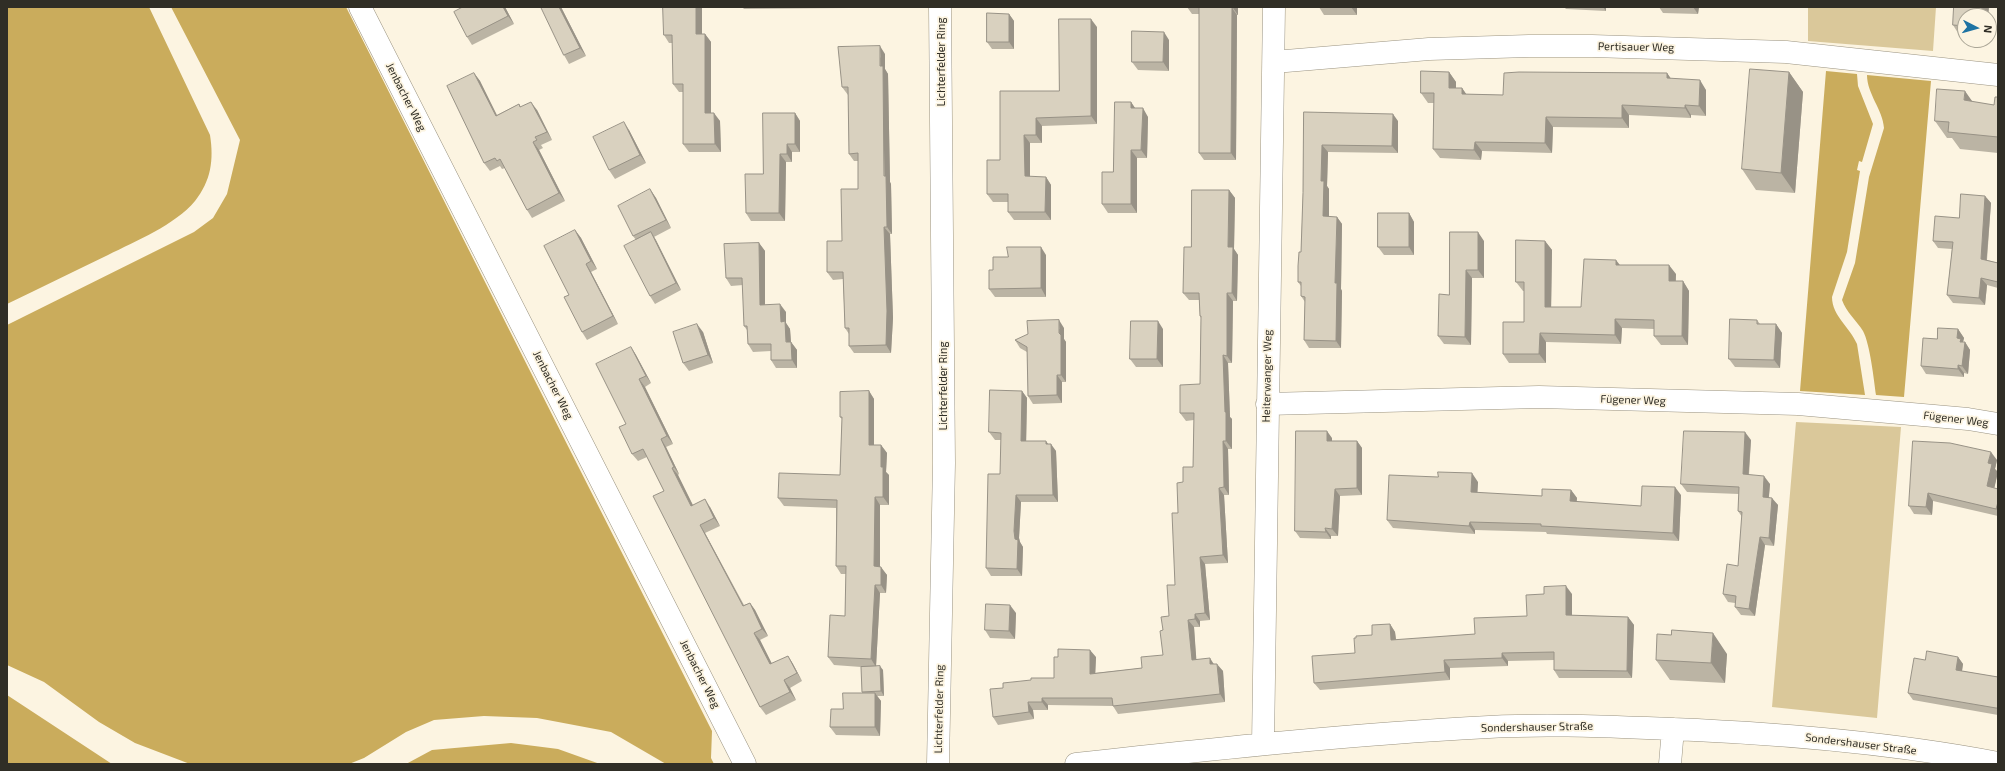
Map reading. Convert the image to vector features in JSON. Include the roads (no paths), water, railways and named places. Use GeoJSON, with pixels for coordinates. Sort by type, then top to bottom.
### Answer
{"type":"FeatureCollection","features":[{"type":"Feature","properties":{"kind":"street","name":"Jenbacher Weg"},"geometry":{"type":"LineString","coordinates":[[360,7],[745,764]]}},
{"type":"Feature","properties":{"kind":"street","name":"Lichterfelder Ring"},"geometry":{"type":"LineString","coordinates":[[938,764],[944,463],[940,7]]}},
{"type":"Feature","properties":{"kind":"street","name":"Heiterwanger Weg"},"geometry":{"type":"LineString","coordinates":[[1263,744],[1274,7]]}},
{"type":"Feature","properties":{"kind":"street","name":"Pertisauer Weg"},"geometry":{"type":"LineString","coordinates":[[1274,62],[1429,49],[1529,46],[1599,46],[1786,52],[1998,75]]}},
{"type":"Feature","properties":{"kind":"street","name":"Fügener Weg"},"geometry":{"type":"LineString","coordinates":[[1267,404],[1539,397],[1798,404],[1968,419],[1998,424]]}},
{"type":"Feature","properties":{"kind":"street","name":"Sondershauser Straße"},"geometry":{"type":"LineString","coordinates":[[1076,764],[1263,744],[1490,727],[1582,726],[1783,735],[1960,756],[1998,763]]}},
{"type":"Feature","properties":{"kind":"street"},"geometry":{"type":"LineString","coordinates":[[1670,764],[1673,729]]}}]}
